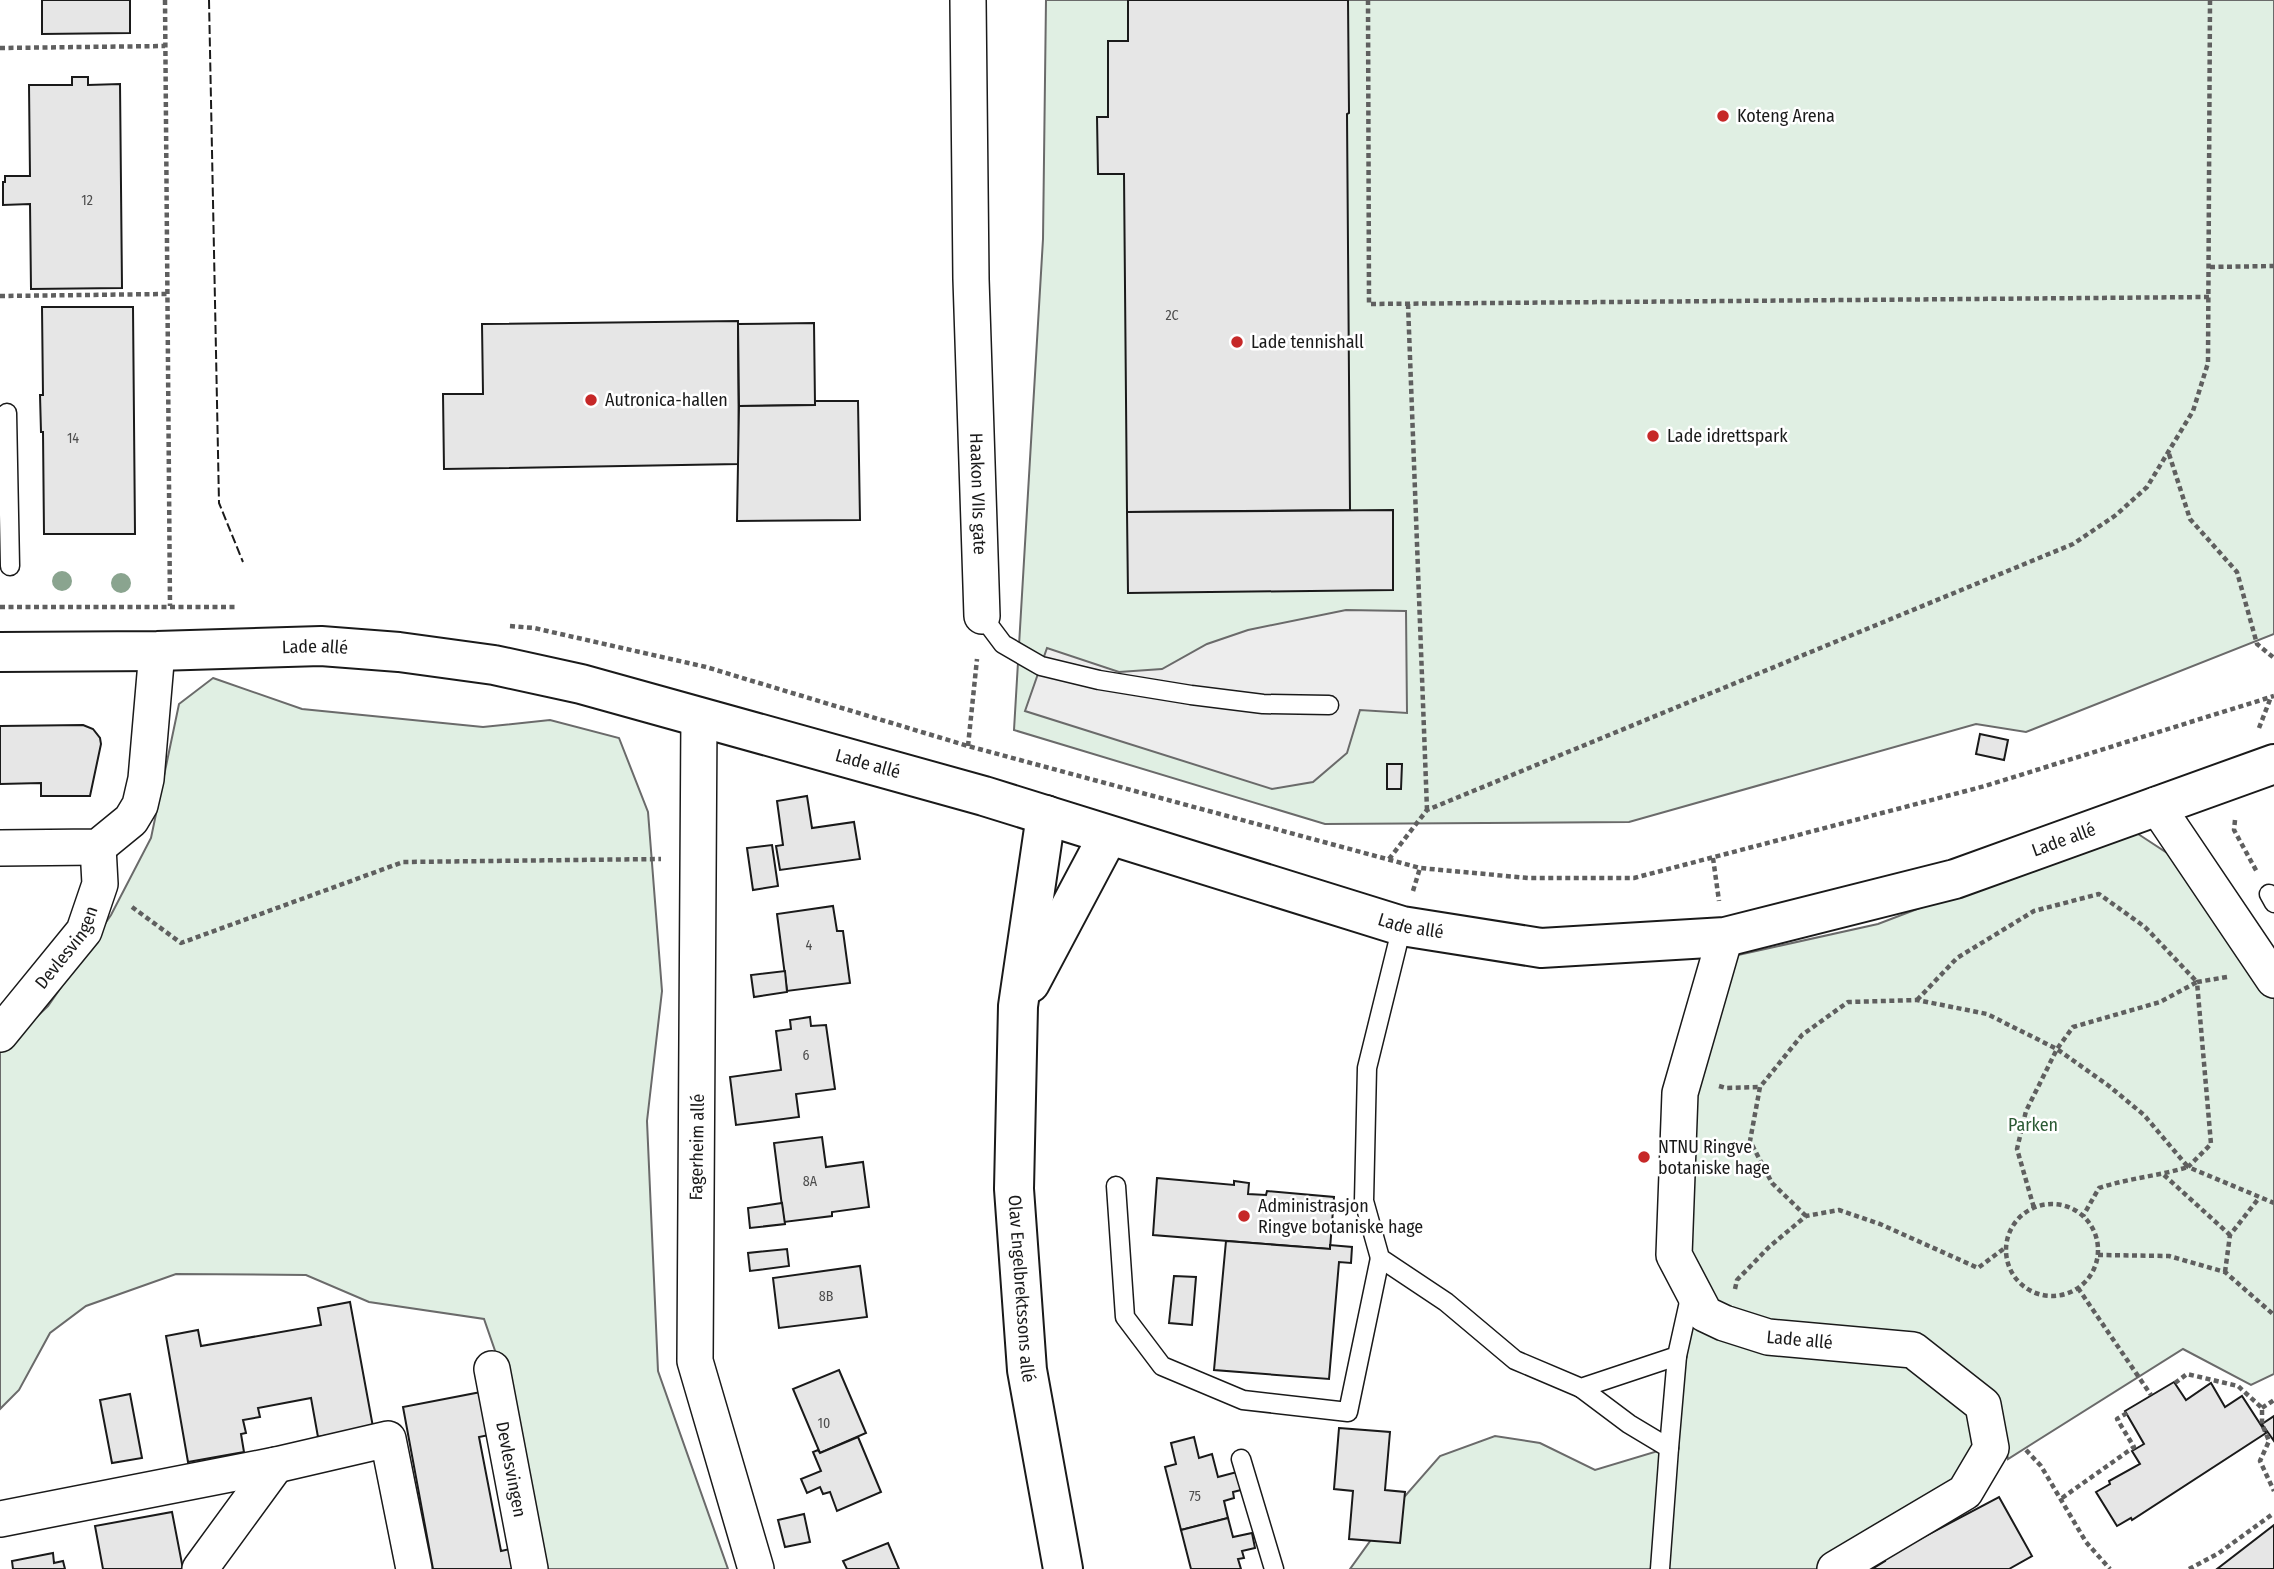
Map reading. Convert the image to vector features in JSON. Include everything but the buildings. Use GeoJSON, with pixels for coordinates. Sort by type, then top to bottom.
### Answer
{"type":"FeatureCollection","features":[{"type":"Feature","properties":{"kind":"street","name":"Haakon VIIs gate"},"geometry":{"type":"LineString","coordinates":[[968,0],[971,279],[982,616]]}},
{"type":"Feature","properties":{"kind":"street","name":"Lade allé"},"geometry":{"type":"LineString","coordinates":[[0,652],[321,646],[399,652],[506,668],[581,684],[699,716],[1046,815],[1402,926],[1541,948],[1725,937],[1955,879],[2274,764]]}},
{"type":"Feature","properties":{"kind":"street"},"geometry":{"type":"LineString","coordinates":[[0,848],[98,847],[131,820],[140,805],[146,779],[157,651]]}},
{"type":"Feature","properties":{"kind":"street","name":"Fagerheim allé"},"geometry":{"type":"LineString","coordinates":[[699,716],[695,1361],[756,1569]]}},
{"type":"Feature","properties":{"kind":"street"},"geometry":{"type":"LineString","coordinates":[[2156,806],[2270,975]]}},
{"type":"Feature","properties":{"kind":"street","name":"Olav Engelbrektssons allé"},"geometry":{"type":"LineString","coordinates":[[1046,815],[1018,1006],[1014,1189],[1027,1370],[1063,1569]]}},
{"type":"Feature","properties":{"kind":"street","name":"Olav Engelbrektssons allé"},"geometry":{"type":"LineString","coordinates":[[1018,1006],[1108,836]]}},
{"type":"Feature","properties":{"kind":"street","name":"Devlesvingen"},"geometry":{"type":"LineString","coordinates":[[0,1034],[84,931],[100,884],[98,847]]}},
{"type":"Feature","properties":{"kind":"street","name":"Lade allé"},"geometry":{"type":"LineString","coordinates":[[1725,937],[1679,1093],[1674,1255],[1705,1314],[1768,1337],[1913,1350],[1983,1405]]}},
{"type":"Feature","properties":{"kind":"street","name":"Devlesvingen"},"geometry":{"type":"LineString","coordinates":[[492,1369],[530,1569]]}},
{"type":"Feature","properties":{"kind":"street"},"geometry":{"type":"LineString","coordinates":[[1835,1569],[1965,1492],[1991,1448],[1983,1405]]}},
{"type":"Feature","properties":{"kind":"street"},"geometry":{"type":"LineString","coordinates":[[0,1519],[276,1465],[388,1440],[414,1569]]}},
{"type":"Feature","properties":{"kind":"street"},"geometry":{"type":"LineString","coordinates":[[200,1569],[276,1465]]}},
{"type":"Feature","properties":{"kind":"lane"},"geometry":{"type":"LineString","coordinates":[[7,413],[4,526],[9,566]]}},
{"type":"Feature","properties":{"kind":"lane"},"geometry":{"type":"LineString","coordinates":[[982,616],[1003,644],[1041,666],[1099,680],[1263,704],[1329,705]]}},
{"type":"Feature","properties":{"kind":"lane"},"geometry":{"type":"LineString","coordinates":[[1116,1186],[1125,1317],[1162,1366],[1243,1400],[1348,1412],[1380,1258],[1364,1200],[1367,1068],[1402,926]]}},
{"type":"Feature","properties":{"kind":"lane"},"geometry":{"type":"LineString","coordinates":[[1380,1258],[1446,1302],[1515,1360],[1581,1388],[1629,1424],[1668,1448]]}},
{"type":"Feature","properties":{"kind":"lane"},"geometry":{"type":"LineString","coordinates":[[1660,1569],[1677,1356],[1692,1290]]}},
{"type":"Feature","properties":{"kind":"lane"},"geometry":{"type":"LineString","coordinates":[[1581,1388],[1677,1356]]}},
{"type":"Feature","properties":{"kind":"lane"},"geometry":{"type":"LineString","coordinates":[[1241,1459],[1274,1569]]}},
{"type":"Feature","properties":{"kind":"path"},"geometry":{"type":"LineString","coordinates":[[165,0],[170,606]]}},
{"type":"Feature","properties":{"kind":"path"},"geometry":{"type":"LineString","coordinates":[[1368,0],[1369,304],[2210,297]]}},
{"type":"Feature","properties":{"kind":"path"},"geometry":{"type":"LineString","coordinates":[[1388,859],[1427,810],[2073,544],[2116,515],[2147,487],[2193,411],[2208,363],[2210,0]]}},
{"type":"Feature","properties":{"kind":"path"},"geometry":{"type":"LineString","coordinates":[[0,48],[165,46]]}},
{"type":"Feature","properties":{"kind":"path"},"geometry":{"type":"LineString","coordinates":[[2210,267],[2274,267]]}},
{"type":"Feature","properties":{"kind":"path"},"geometry":{"type":"LineString","coordinates":[[0,296],[167,294]]}},
{"type":"Feature","properties":{"kind":"path"},"geometry":{"type":"LineString","coordinates":[[1408,304],[1427,810]]}},
{"type":"Feature","properties":{"kind":"path"},"geometry":{"type":"LineString","coordinates":[[2169,454],[2190,519],[2237,572],[2257,644],[2274,658]]}},
{"type":"Feature","properties":{"kind":"path"},"geometry":{"type":"LineString","coordinates":[[0,607],[241,607]]}},
{"type":"Feature","properties":{"kind":"path"},"geometry":{"type":"LineString","coordinates":[[968,746],[982,616]]}},
{"type":"Feature","properties":{"kind":"path"},"geometry":{"type":"LineString","coordinates":[[507,625],[534,628],[706,667],[968,746],[1420,868],[1528,878],[1634,878],[1985,786],[2274,696]]}},
{"type":"Feature","properties":{"kind":"path"},"geometry":{"type":"LineString","coordinates":[[2234,830],[2271,899]]}},
{"type":"Feature","properties":{"kind":"path"},"geometry":{"type":"LineString","coordinates":[[100,884],[181,943],[403,862],[700,859]]}},
{"type":"Feature","properties":{"kind":"path"},"geometry":{"type":"LineString","coordinates":[[1917,1000],[1957,958],[2034,911],[2099,894],[2145,927],[2197,982],[2211,1144],[2188,1167],[2163,1174],[2129,1178],[2099,1188],[2083,1216]]}},
{"type":"Feature","properties":{"kind":"path"},"geometry":{"type":"LineString","coordinates":[[2034,1208],[2017,1149],[2026,1111],[2057,1049],[2073,1027],[2161,1002],[2197,982],[2270,975]]}},
{"type":"Feature","properties":{"kind":"path"},"geometry":{"type":"LineString","coordinates":[[1806,1216],[1772,1183],[1750,1141],[1760,1087],[1802,1035],[1848,1002],[1917,1000],[1987,1014],[2057,1049],[2144,1115],[2188,1167],[2274,1203]]}},
{"type":"Feature","properties":{"kind":"path"},"geometry":{"type":"LineString","coordinates":[[2163,1174],[2230,1235]]}},
{"type":"Feature","properties":{"kind":"path"},"geometry":{"type":"LineString","coordinates":[[2225,1272],[2230,1235],[2259,1198]]}},
{"type":"Feature","properties":{"kind":"path"},"geometry":{"type":"LineString","coordinates":[[2047,1204],[2072,1209],[2083,1216],[2092,1227],[2097,1240],[2095,1268],[2078,1288],[2065,1294],[2050,1296],[2030,1290],[2014,1275],[2008,1262],[2006,1247],[2009,1234],[2023,1214],[2034,1208],[2047,1204]]}},
{"type":"Feature","properties":{"kind":"path"},"geometry":{"type":"LineString","coordinates":[[1724,1323],[1737,1280],[1769,1247],[1806,1216],[1839,1210],[1880,1224],[1978,1268],[2006,1247]]}},
{"type":"Feature","properties":{"kind":"path"},"geometry":{"type":"LineString","coordinates":[[2098,1255],[2169,1256],[2225,1272],[2274,1315]]}},
{"type":"Feature","properties":{"kind":"path"},"geometry":{"type":"LineString","coordinates":[[2078,1288],[2151,1395]]}},
{"type":"Feature","properties":{"kind":"path"},"geometry":{"type":"LineString","coordinates":[[2175,1383],[2187,1374],[2238,1386],[2262,1408],[2262,1424],[2269,1441],[2260,1461],[2274,1491]]}},
{"type":"Feature","properties":{"kind":"path"},"geometry":{"type":"LineString","coordinates":[[2262,1408],[2274,1400]]}},
{"type":"Feature","properties":{"kind":"path"},"geometry":{"type":"LineString","coordinates":[[1983,1405],[2041,1466],[2086,1542],[2110,1569]]}},
{"type":"Feature","properties":{"kind":"path"},"geometry":{"type":"LineString","coordinates":[[2062,1498],[2134,1447],[2118,1419],[2127,1413]]}},
{"type":"Feature","properties":{"kind":"path"},"geometry":{"type":"LineString","coordinates":[[2189,1569],[2220,1553],[2274,1513]]}},
{"type":"Feature","properties":{"kind":"green space","name":"Lade idrettspark"},"geometry":{"type":"Polygon","coordinates":[[[1046,0],[2274,0],[2274,634],[2026,732],[1976,724],[1629,822],[1325,824],[1014,730],[1043,239],[1046,0]]]}},
{"type":"Feature","properties":{"kind":"green space"},"geometry":{"type":"Polygon","coordinates":[[[213,678],[302,709],[483,727],[550,720],[619,738],[648,812],[662,991],[647,1121],[658,1371],[728,1569],[537,1569],[509,1391],[484,1319],[369,1302],[306,1275],[176,1274],[86,1306],[50,1333],[19,1390],[0,1409],[0,1052],[48,1006],[111,915],[151,838],[179,704],[213,678]]]}},
{"type":"Feature","properties":{"kind":"green space","name":"Parken"},"geometry":{"type":"Polygon","coordinates":[[[2129,828],[2196,872],[2274,994],[2274,1374],[2251,1385],[2183,1349],[2008,1459],[1997,1398],[1921,1338],[1768,1325],[1713,1302],[1685,1252],[1688,1098],[1729,957],[1878,924],[2129,828]]]}},
{"type":"Feature","properties":{"kind":"green space"},"geometry":{"type":"Polygon","coordinates":[[[1692,1290],[1705,1314],[1913,1350],[1983,1405],[1965,1492],[1835,1569],[1350,1569],[1391,1512],[1440,1456],[1495,1436],[1540,1443],[1595,1470],[1668,1448],[1692,1290]]]}},
{"type":"Feature","properties":{"kind":"shaded area"},"geometry":{"type":"Polygon","coordinates":[[[1346,610],[1406,611],[1407,713],[1360,710],[1347,753],[1313,782],[1272,789],[1025,711],[1047,648],[1119,672],[1162,669],[1207,644],[1248,630],[1346,610]]]}},
{"type":"Feature","properties":{"kind":"fence"},"geometry":{"type":"LineString","coordinates":[[209,0],[219,503],[243,562]]}},
{"type":"Feature","properties":{"kind":"place","name":"Koteng Arena"},"geometry":{"type":"Point","coordinates":[1723,116]}},
{"type":"Feature","properties":{"kind":"place","name":"Lade tennishall"},"geometry":{"type":"Point","coordinates":[1237,342]}},
{"type":"Feature","properties":{"kind":"place","name":"Autronica-hallen"},"geometry":{"type":"Point","coordinates":[591,400]}},
{"type":"Feature","properties":{"kind":"place","name":"Lade idrettspark"},"geometry":{"type":"Point","coordinates":[1653,436]}},
{"type":"Feature","properties":{"kind":"place","name":"NTNU Ringve botaniske hage"},"geometry":{"type":"Point","coordinates":[1644,1157]}},
{"type":"Feature","properties":{"kind":"place","name":"Administrasjon Ringve botaniske hage"},"geometry":{"type":"Point","coordinates":[1244,1216]}}]}
